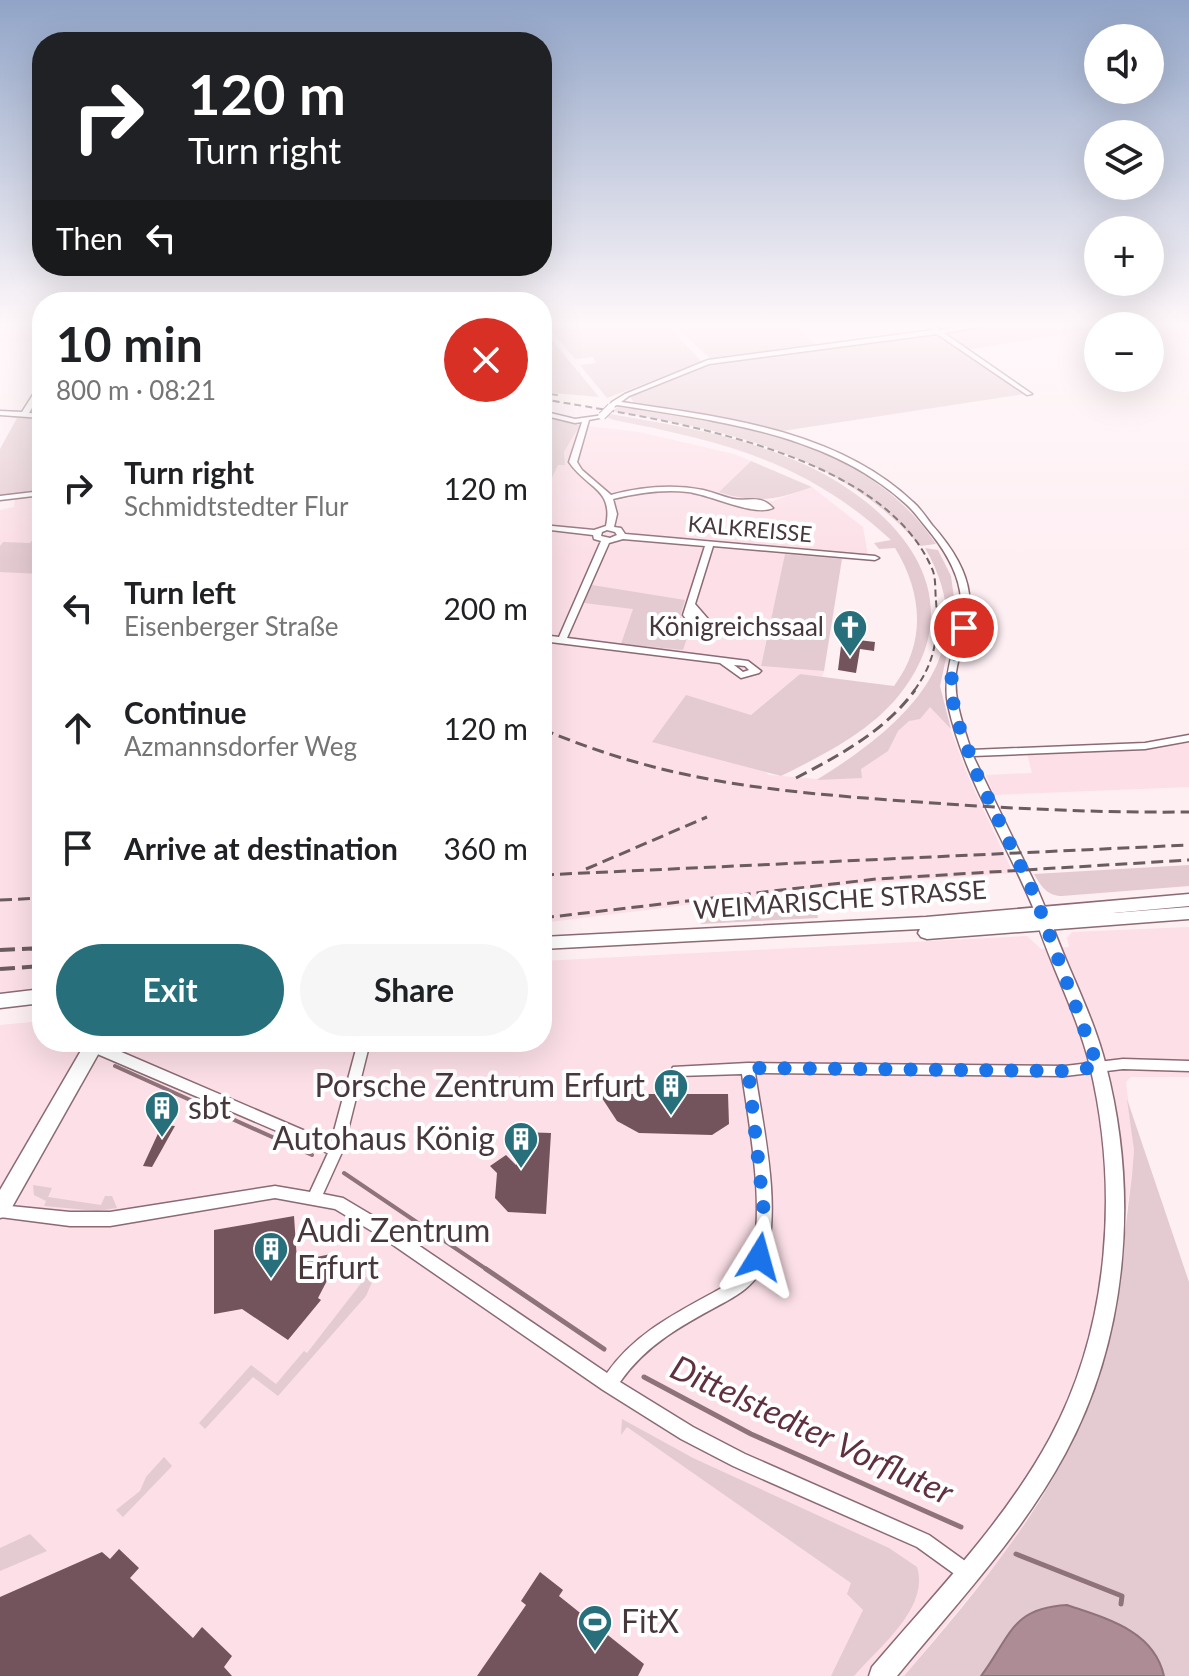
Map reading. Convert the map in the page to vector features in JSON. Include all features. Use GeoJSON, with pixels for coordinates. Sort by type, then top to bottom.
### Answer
{"type":"FeatureCollection","features":[{"type":"Feature","properties":{"kind":"main road","name":"WEIMARISCHE STRASSE"},"geometry":{"type":"LineString","coordinates":[[552,950],[911,935],[1189,900]]}},
{"type":"Feature","properties":{"kind":"main road","name":"WEIMARISCHE STRASSE"},"geometry":{"type":"LineString","coordinates":[[552,942],[1189,913]]}},
{"type":"Feature","properties":{"kind":"main road"},"geometry":{"type":"LineString","coordinates":[[0,1001],[32,997]]}},
{"type":"Feature","properties":{"kind":"main road"},"geometry":{"type":"LineString","coordinates":[[0,1010],[32,1007]]}},
{"type":"Feature","properties":{"kind":"main road"},"geometry":{"type":"LineString","coordinates":[[0,1210],[89,1052]]}},
{"type":"Feature","properties":{"kind":"street"},"geometry":{"type":"LineString","coordinates":[[24,415],[31,403]]}},
{"type":"Feature","properties":{"kind":"street"},"geometry":{"type":"LineString","coordinates":[[552,415],[586,421],[602,416],[617,403]]}},
{"type":"Feature","properties":{"kind":"street"},"geometry":{"type":"LineString","coordinates":[[613,405],[740,424],[809,444],[871,475],[924,519],[954,562],[965,594],[964,628],[951,670],[950,691],[969,753],[1079,1009],[1098,1067],[1112,1137],[1116,1200],[1107,1305],[1093,1363],[1077,1406],[1047,1461],[1001,1529],[881,1676]]}},
{"type":"Feature","properties":{"kind":"street"},"geometry":{"type":"LineString","coordinates":[[0,413],[32,415]]}},
{"type":"Feature","properties":{"kind":"street"},"geometry":{"type":"LineString","coordinates":[[552,528],[596,533],[610,528],[614,510],[610,497],[584,477],[573,462],[586,421]]}},
{"type":"Feature","properties":{"kind":"street"},"geometry":{"type":"LineString","coordinates":[[610,497],[673,489],[738,501]]}},
{"type":"Feature","properties":{"kind":"street"},"geometry":{"type":"LineString","coordinates":[[0,498],[32,494]]}},
{"type":"Feature","properties":{"kind":"street","name":"KALKREISSE"},"geometry":{"type":"LineString","coordinates":[[610,528],[621,532],[622,536]]}},
{"type":"Feature","properties":{"kind":"street"},"geometry":{"type":"LineString","coordinates":[[562,640],[606,540],[596,533]]}},
{"type":"Feature","properties":{"kind":"street","name":"KALKREISSE"},"geometry":{"type":"LineString","coordinates":[[606,540],[622,536],[875,558]]}},
{"type":"Feature","properties":{"kind":"street"},"geometry":{"type":"LineString","coordinates":[[690,604],[710,543]]}},
{"type":"Feature","properties":{"kind":"street"},"geometry":{"type":"LineString","coordinates":[[552,639],[723,661]]}},
{"type":"Feature","properties":{"kind":"street"},"geometry":{"type":"LineString","coordinates":[[969,753],[1145,746],[1189,738]]}},
{"type":"Feature","properties":{"kind":"street"},"geometry":{"type":"LineString","coordinates":[[111,1052],[336,1150]]}},
{"type":"Feature","properties":{"kind":"street"},"geometry":{"type":"LineString","coordinates":[[315,1196],[336,1150],[361,1052]]}},
{"type":"Feature","properties":{"kind":"street"},"geometry":{"type":"LineString","coordinates":[[678,1071],[748,1068],[1065,1071],[1098,1067],[1189,1066]]}},
{"type":"Feature","properties":{"kind":"street"},"geometry":{"type":"LineString","coordinates":[[609,1384],[634,1349],[679,1317],[740,1284],[759,1257],[764,1213],[748,1068]]}},
{"type":"Feature","properties":{"kind":"street"},"geometry":{"type":"LineString","coordinates":[[0,1210],[95,1220],[258,1194],[315,1196],[344,1206],[609,1384],[718,1450],[923,1541],[966,1572]]}},
{"type":"Feature","properties":{"kind":"shaded area"},"geometry":{"type":"Polygon","coordinates":[[[634,403],[964,403],[776,432],[634,403]]]}},
{"type":"Feature","properties":{"kind":"shaded area"},"geometry":{"type":"Polygon","coordinates":[[[618,407],[751,430],[794,442],[835,459],[873,481],[907,509],[936,544],[920,546],[889,515],[855,489],[780,451],[698,427],[612,411],[618,407]]]}},
{"type":"Feature","properties":{"kind":"shaded area"},"geometry":{"type":"Polygon","coordinates":[[[610,414],[714,434],[790,458],[845,487],[874,508],[898,533],[917,560],[928,590],[931,622],[923,655],[903,690],[878,717],[847,740],[781,776],[652,742],[686,695],[751,715],[800,674],[894,686],[912,652],[916,635],[915,599],[911,582],[895,548],[879,549],[874,543],[891,540],[827,491],[762,459],[692,437],[606,417],[610,414]]]}},
{"type":"Feature","properties":{"kind":"shaded area"},"geometry":{"type":"Polygon","coordinates":[[[0,415],[32,417],[32,491],[0,495],[0,449],[17,418],[0,415]]]}},
{"type":"Feature","properties":{"kind":"shaded area"},"geometry":{"type":"Polygon","coordinates":[[[552,418],[580,425],[564,452],[565,465],[558,465],[552,477],[552,418]]]}},
{"type":"Feature","properties":{"kind":"shaded area"},"geometry":{"type":"Polygon","coordinates":[[[580,425],[639,432],[734,454],[751,461],[720,491],[741,499],[773,501],[812,487],[863,527],[869,561],[785,555],[761,665],[824,671],[822,677],[800,674],[751,715],[686,696],[769,775],[817,779],[869,747],[914,705],[941,705],[970,781],[1013,873],[854,884],[552,922],[552,477],[558,464],[565,465],[564,452],[580,425]]]}},
{"type":"Feature","properties":{"kind":"shaded area"},"geometry":{"type":"Polygon","coordinates":[[[751,461],[812,487],[766,499],[719,492],[751,461]]]}},
{"type":"Feature","properties":{"kind":"shaded area"},"geometry":{"type":"Polygon","coordinates":[[[32,496],[32,990],[0,995],[0,510],[14,507],[15,498],[32,496]]]}},
{"type":"Feature","properties":{"kind":"shaded area"},"geometry":{"type":"Polygon","coordinates":[[[32,540],[32,574],[0,572],[0,546],[3,542],[32,540]]]}},
{"type":"Feature","properties":{"kind":"shaded area"},"geometry":{"type":"Polygon","coordinates":[[[925,548],[938,550],[951,576],[956,612],[940,686],[951,729],[930,707],[920,719],[909,721],[898,731],[888,751],[861,769],[862,778],[817,780],[878,737],[905,712],[926,685],[941,655],[947,622],[942,587],[925,548]]]}},
{"type":"Feature","properties":{"kind":"shaded area"},"geometry":{"type":"Polygon","coordinates":[[[785,554],[842,559],[824,671],[761,666],[785,554]]]}},
{"type":"Feature","properties":{"kind":"shaded area"},"geometry":{"type":"Polygon","coordinates":[[[592,585],[685,600],[680,617],[691,626],[683,650],[621,644],[633,609],[584,603],[592,585]]]}},
{"type":"Feature","properties":{"kind":"shaded area"},"geometry":{"type":"Polygon","coordinates":[[[1189,741],[1189,787],[994,795],[986,775],[1032,773],[1027,753],[1131,750],[1189,741]]]}},
{"type":"Feature","properties":{"kind":"shaded area"},"geometry":{"type":"Polygon","coordinates":[[[1189,865],[1189,886],[1062,896],[1048,892],[1034,874],[1189,865]]]}},
{"type":"Feature","properties":{"kind":"shaded area"},"geometry":{"type":"Polygon","coordinates":[[[813,893],[818,918],[701,924],[697,906],[813,893]]]}},
{"type":"Feature","properties":{"kind":"shaded area"},"geometry":{"type":"Polygon","coordinates":[[[1189,927],[1189,1077],[1131,1077],[1126,1082],[1134,1150],[1132,1175],[1103,1358],[1094,1388],[1067,1448],[1014,1542],[904,1676],[0,1676],[0,1025],[32,1022],[32,1052],[552,1052],[552,960],[1027,936],[1041,949],[1069,947],[1067,938],[1072,932],[1189,927]]]}},
{"type":"Feature","properties":{"kind":"shaded area"},"geometry":{"type":"Polygon","coordinates":[[[1127,1099],[1189,1282],[1189,1676],[904,1676],[964,1605],[1021,1529],[1070,1448],[1089,1405],[1109,1338],[1124,1245],[1134,1150],[1127,1099]]]}},
{"type":"Feature","properties":{"kind":"shaded area"},"geometry":{"type":"Polygon","coordinates":[[[33,1185],[52,1188],[48,1197],[101,1205],[105,1196],[112,1196],[117,1208],[97,1211],[44,1206],[46,1201],[34,1195],[33,1185]]]}},
{"type":"Feature","properties":{"kind":"shaded area"},"geometry":{"type":"Polygon","coordinates":[[[366,1277],[373,1280],[366,1296],[278,1396],[253,1377],[205,1429],[199,1423],[251,1365],[276,1384],[304,1351],[307,1353],[366,1277]]]}},
{"type":"Feature","properties":{"kind":"shaded area"},"geometry":{"type":"Polygon","coordinates":[[[622,1419],[693,1458],[889,1548],[917,1567],[919,1582],[909,1612],[854,1676],[831,1676],[863,1610],[847,1594],[851,1583],[627,1427],[621,1435],[622,1419]]]}},
{"type":"Feature","properties":{"kind":"shaded area"},"geometry":{"type":"Polygon","coordinates":[[[164,1457],[172,1466],[123,1517],[116,1510],[140,1491],[146,1477],[164,1457]]]}},
{"type":"Feature","properties":{"kind":"shaded area"},"geometry":{"type":"Polygon","coordinates":[[[30,1534],[47,1551],[0,1571],[0,1548],[30,1534]]]}},
{"type":"Feature","properties":{"kind":"shaded area"},"geometry":{"type":"Polygon","coordinates":[[[1067,1605],[1112,1621],[1139,1637],[1159,1660],[1164,1676],[981,1676],[1023,1618],[1048,1607],[1067,1605]]]}},
{"type":"Feature","properties":{"kind":"building","name":"Königreichssaal"},"geometry":{"type":"Polygon","coordinates":[[[842,638],[875,642],[874,651],[860,649],[856,673],[838,670],[842,638]]]}},
{"type":"Feature","properties":{"kind":"building","name":"Porsche Zentrum Erfurt"},"geometry":{"type":"Polygon","coordinates":[[[728,1094],[729,1124],[712,1135],[639,1133],[617,1121],[600,1095],[728,1094]]]}},
{"type":"Feature","properties":{"kind":"building","name":"sbt"},"geometry":{"type":"Polygon","coordinates":[[[162,1125],[175,1126],[152,1167],[143,1166],[162,1125]]]}},
{"type":"Feature","properties":{"kind":"building","name":"Autohaus König"},"geometry":{"type":"Polygon","coordinates":[[[520,1132],[551,1133],[546,1214],[508,1212],[495,1198],[497,1173],[490,1166],[506,1155],[516,1165],[520,1132]]]}},
{"type":"Feature","properties":{"kind":"building","name":"Audi Zentrum Erfurt"},"geometry":{"type":"Polygon","coordinates":[[[294,1216],[297,1261],[331,1254],[331,1273],[318,1298],[321,1300],[288,1340],[242,1309],[214,1314],[214,1230],[294,1216]]]}},
{"type":"Feature","properties":{"kind":"building"},"geometry":{"type":"Polygon","coordinates":[[[119,1549],[139,1568],[130,1578],[193,1638],[202,1627],[232,1656],[224,1667],[232,1676],[0,1676],[0,1597],[102,1552],[110,1559],[119,1549]]]}},
{"type":"Feature","properties":{"kind":"building"},"geometry":{"type":"Polygon","coordinates":[[[540,1572],[563,1590],[559,1596],[644,1664],[638,1676],[477,1676],[526,1605],[521,1601],[540,1572]]]}},
{"type":"Feature","properties":{"kind":"waterway","name":"Dittelstedter Vorfluter"},"geometry":{"type":"LineString","coordinates":[[115,1066],[312,1155]]}},
{"type":"Feature","properties":{"kind":"waterway","name":"Dittelstedter Vorfluter"},"geometry":{"type":"LineString","coordinates":[[344,1173],[489,1271]]}},
{"type":"Feature","properties":{"kind":"waterway","name":"Dittelstedter Vorfluter"},"geometry":{"type":"LineString","coordinates":[[486,1269],[604,1349]]}},
{"type":"Feature","properties":{"kind":"waterway","name":"Dittelstedter Vorfluter"},"geometry":{"type":"LineString","coordinates":[[644,1377],[751,1434],[961,1527]]}},
{"type":"Feature","properties":{"kind":"waterway","name":"Dittelstedter Vorfluter"},"geometry":{"type":"LineString","coordinates":[[1016,1554],[1122,1596],[1121,1604]]}},
{"type":"Feature","properties":{"kind":"railway"},"geometry":{"type":"LineString","coordinates":[[566,403],[645,417],[762,446],[818,468],[867,495],[907,529],[934,575],[937,614],[934,649],[913,692]]}},
{"type":"Feature","properties":{"kind":"railway"},"geometry":{"type":"LineString","coordinates":[[796,778],[876,730],[915,690]]}},
{"type":"Feature","properties":{"kind":"railway"},"geometry":{"type":"LineString","coordinates":[[552,733],[633,761],[763,788],[975,806],[1189,812]]}},
{"type":"Feature","properties":{"kind":"railway"},"geometry":{"type":"LineString","coordinates":[[586,869],[707,817]]}},
{"type":"Feature","properties":{"kind":"railway"},"geometry":{"type":"LineString","coordinates":[[552,875],[1189,845]]}},
{"type":"Feature","properties":{"kind":"railway"},"geometry":{"type":"LineString","coordinates":[[552,917],[876,879],[1189,860]]}},
{"type":"Feature","properties":{"kind":"railway"},"geometry":{"type":"LineString","coordinates":[[0,900],[32,898]]}},
{"type":"Feature","properties":{"kind":"railway"},"geometry":{"type":"LineString","coordinates":[[0,950],[32,948]]}},
{"type":"Feature","properties":{"kind":"railway"},"geometry":{"type":"LineString","coordinates":[[0,969],[32,967]]}},
{"type":"Feature","properties":{"kind":"place","name":"Königreichssaal"},"geometry":{"type":"Point","coordinates":[850,658]}},
{"type":"Feature","properties":{"kind":"place","name":"Porsche Zentrum Erfurt"},"geometry":{"type":"Point","coordinates":[671,1117]}},
{"type":"Feature","properties":{"kind":"place","name":"sbt"},"geometry":{"type":"Point","coordinates":[162,1139]}},
{"type":"Feature","properties":{"kind":"place","name":"Autohaus König"},"geometry":{"type":"Point","coordinates":[521,1170]}},
{"type":"Feature","properties":{"kind":"place","name":"Audi Zentrum Erfurt"},"geometry":{"type":"Point","coordinates":[271,1280]}},
{"type":"Feature","properties":{"kind":"place","name":"FitX"},"geometry":{"type":"Point","coordinates":[595,1653]}},
{"type":"Feature","properties":{"kind":"route"},"geometry":{"type":"LineString","coordinates":[[759,1257],[764,1213],[748,1068],[1065,1071],[1098,1067],[1035,896],[978,777],[954,712],[950,691],[951,670],[964,628]]}}]}
